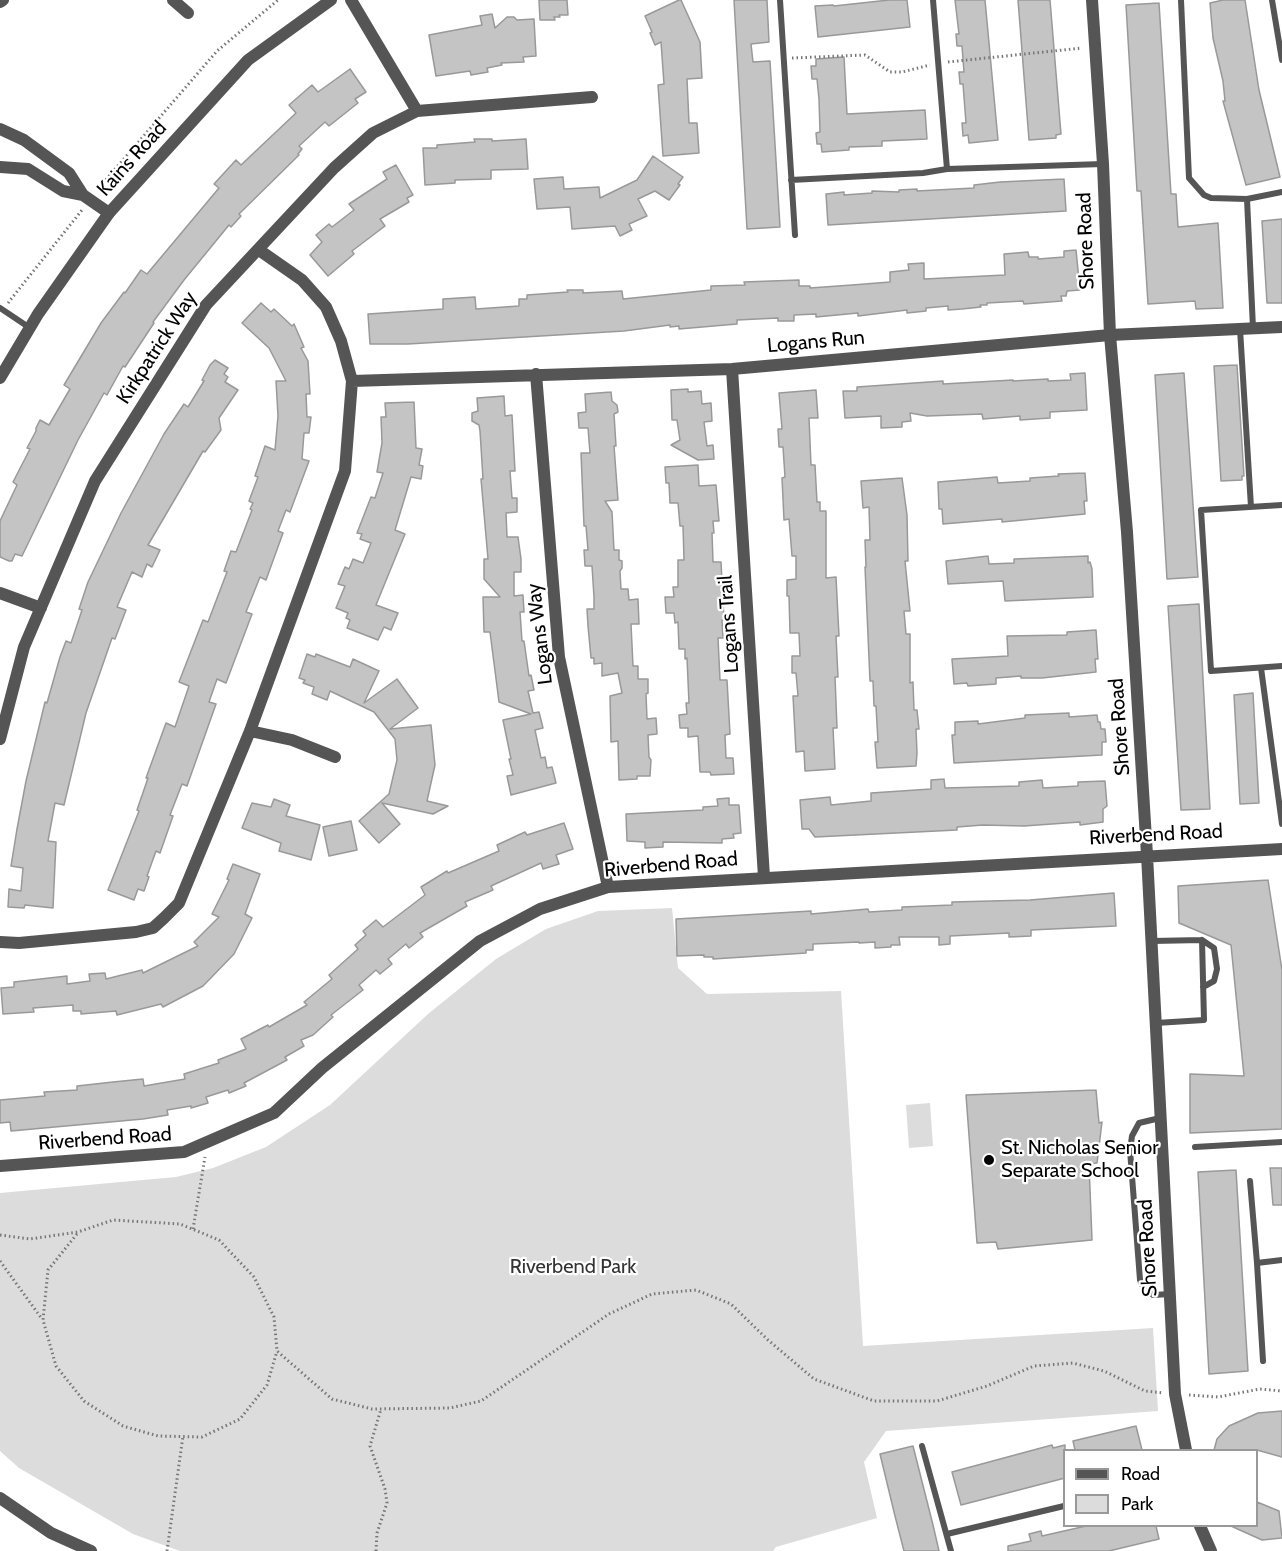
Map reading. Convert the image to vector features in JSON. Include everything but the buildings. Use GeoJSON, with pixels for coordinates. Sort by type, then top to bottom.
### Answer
{"type":"FeatureCollection","features":[{"type":"Feature","properties":{"kind":"street"},"geometry":{"type":"LineString","coordinates":[[173,0],[188,13]]}},
{"type":"Feature","properties":{"kind":"street","name":"Kains Road"},"geometry":{"type":"LineString","coordinates":[[0,378],[30,328],[109,213],[248,60],[332,0]]}},
{"type":"Feature","properties":{"kind":"street"},"geometry":{"type":"LineString","coordinates":[[351,0],[417,111]]}},
{"type":"Feature","properties":{"kind":"street","name":"Shore Road"},"geometry":{"type":"LineString","coordinates":[[1092,0],[1103,164],[1110,335],[1127,532],[1148,855],[1175,1394],[1186,1449]]}},
{"type":"Feature","properties":{"kind":"street","name":"Kirkpatrick Way"},"geometry":{"type":"LineString","coordinates":[[0,739],[24,647],[95,481],[206,305],[334,168],[373,133],[417,111],[592,97]]}},
{"type":"Feature","properties":{"kind":"street"},"geometry":{"type":"LineString","coordinates":[[0,129],[24,140],[69,173],[86,197]]}},
{"type":"Feature","properties":{"kind":"street"},"geometry":{"type":"LineString","coordinates":[[0,167],[28,169],[63,190],[86,197],[109,213]]}},
{"type":"Feature","properties":{"kind":"street"},"geometry":{"type":"LineString","coordinates":[[0,942],[136,932],[153,927],[164,918],[179,903],[250,731],[345,471],[352,381],[341,341],[326,307],[302,280],[259,250]]}},
{"type":"Feature","properties":{"kind":"street","name":"Logans Run"},"geometry":{"type":"LineString","coordinates":[[352,381],[732,369],[1110,335],[1282,327]]}},
{"type":"Feature","properties":{"kind":"street","name":"Logans Trail"},"geometry":{"type":"LineString","coordinates":[[732,369],[764,877]]}},
{"type":"Feature","properties":{"kind":"street","name":"Logans Way"},"geometry":{"type":"LineString","coordinates":[[536,374],[558,657],[608,887]]}},
{"type":"Feature","properties":{"kind":"street"},"geometry":{"type":"LineString","coordinates":[[0,593],[41,608]]}},
{"type":"Feature","properties":{"kind":"street"},"geometry":{"type":"LineString","coordinates":[[250,731],[292,740],[335,757]]}},
{"type":"Feature","properties":{"kind":"street","name":"Riverbend Road"},"geometry":{"type":"LineString","coordinates":[[0,1166],[184,1152],[274,1113],[322,1068],[480,941],[540,909],[608,887],[1282,849]]}},
{"type":"Feature","properties":{"kind":"street"},"geometry":{"type":"LineString","coordinates":[[0,1498],[51,1533],[91,1551]]}},
{"type":"Feature","properties":{"kind":"street"},"geometry":{"type":"LineString","coordinates":[[1200,1527],[1211,1551]]}},
{"type":"Feature","properties":{"kind":"lane"},"geometry":{"type":"LineString","coordinates":[[780,0],[795,235]]}},
{"type":"Feature","properties":{"kind":"lane"},"geometry":{"type":"LineString","coordinates":[[933,0],[947,169]]}},
{"type":"Feature","properties":{"kind":"lane"},"geometry":{"type":"LineString","coordinates":[[1181,0],[1189,178],[1204,195],[1211,198],[1247,199],[1282,192]]}},
{"type":"Feature","properties":{"kind":"lane"},"geometry":{"type":"LineString","coordinates":[[1272,0],[1282,60]]}},
{"type":"Feature","properties":{"kind":"lane"},"geometry":{"type":"LineString","coordinates":[[791,180],[923,173],[947,169],[1103,164]]}},
{"type":"Feature","properties":{"kind":"lane"},"geometry":{"type":"LineString","coordinates":[[1247,199],[1253,328]]}},
{"type":"Feature","properties":{"kind":"lane"},"geometry":{"type":"LineString","coordinates":[[1,309],[30,328]]}},
{"type":"Feature","properties":{"kind":"lane"},"geometry":{"type":"LineString","coordinates":[[1240,328],[1251,507]]}},
{"type":"Feature","properties":{"kind":"lane"},"geometry":{"type":"LineString","coordinates":[[1282,505],[1201,510],[1211,671],[1282,666]]}},
{"type":"Feature","properties":{"kind":"lane"},"geometry":{"type":"LineString","coordinates":[[1261,668],[1282,824]]}},
{"type":"Feature","properties":{"kind":"lane"},"geometry":{"type":"LineString","coordinates":[[1156,1023],[1204,1020],[1202,939]]}},
{"type":"Feature","properties":{"kind":"lane"},"geometry":{"type":"LineString","coordinates":[[1152,941],[1202,939],[1214,948],[1216,969],[1214,981],[1203,987]]}},
{"type":"Feature","properties":{"kind":"lane"},"geometry":{"type":"LineString","coordinates":[[1161,1118],[1139,1123],[1132,1136],[1130,1150],[1140,1280],[1144,1289],[1153,1295],[1170,1294]]}},
{"type":"Feature","properties":{"kind":"lane"},"geometry":{"type":"LineString","coordinates":[[1195,1147],[1282,1142]]}},
{"type":"Feature","properties":{"kind":"lane"},"geometry":{"type":"LineString","coordinates":[[1250,1181],[1263,1361]]}},
{"type":"Feature","properties":{"kind":"lane"},"geometry":{"type":"LineString","coordinates":[[1257,1263],[1282,1260]]}},
{"type":"Feature","properties":{"kind":"lane"},"geometry":{"type":"LineString","coordinates":[[922,1446],[951,1551]]}},
{"type":"Feature","properties":{"kind":"lane"},"geometry":{"type":"LineString","coordinates":[[947,1534],[1063,1506]]}},
{"type":"Feature","properties":{"kind":"path"},"geometry":{"type":"LineString","coordinates":[[1,309],[86,197],[217,51],[278,0]]}},
{"type":"Feature","properties":{"kind":"path"},"geometry":{"type":"LineString","coordinates":[[193,1229],[204,1160],[215,1139]]}},
{"type":"Feature","properties":{"kind":"path"},"geometry":{"type":"LineString","coordinates":[[0,1235],[30,1239],[78,1232],[113,1220],[180,1224],[219,1240],[254,1277],[274,1317],[277,1351],[267,1385],[240,1419],[202,1437],[158,1436],[123,1426],[84,1401],[56,1366],[43,1320],[0,1262]]}},
{"type":"Feature","properties":{"kind":"path"},"geometry":{"type":"LineString","coordinates":[[43,1320],[48,1270],[78,1232]]}},
{"type":"Feature","properties":{"kind":"path"},"geometry":{"type":"LineString","coordinates":[[277,1351],[332,1399],[372,1409],[450,1408],[480,1401],[609,1314],[652,1294],[696,1290],[731,1304],[768,1340],[814,1379],[874,1401],[937,1401],[987,1386],[1034,1366],[1073,1363],[1104,1371],[1144,1391],[1218,1396],[1260,1389],[1282,1391]]}},
{"type":"Feature","properties":{"kind":"path"},"geometry":{"type":"LineString","coordinates":[[376,1551],[377,1533],[387,1503],[385,1489],[370,1446],[381,1409]]}},
{"type":"Feature","properties":{"kind":"path"},"geometry":{"type":"LineString","coordinates":[[167,1551],[183,1436]]}},
{"type":"Feature","properties":{"kind":"green space","name":"Riverbend Park"},"geometry":{"type":"Polygon","coordinates":[[[672,908],[678,968],[707,994],[841,991],[863,1346],[1153,1328],[1158,1411],[886,1431],[864,1462],[877,1518],[776,1547],[773,1551],[180,1551],[133,1534],[19,1468],[0,1451],[0,1193],[176,1177],[213,1168],[266,1147],[330,1105],[428,1014],[496,959],[546,929],[598,911],[672,908]]]}},
{"type":"Feature","properties":{"kind":"green space"},"geometry":{"type":"Polygon","coordinates":[[[930,1103],[933,1146],[909,1148],[906,1105],[930,1103]]]}},
{"type":"Feature","properties":{"kind":"place","name":"St. Nicholas Senior Separate School"},"geometry":{"type":"Point","coordinates":[989,1160]}}]}
